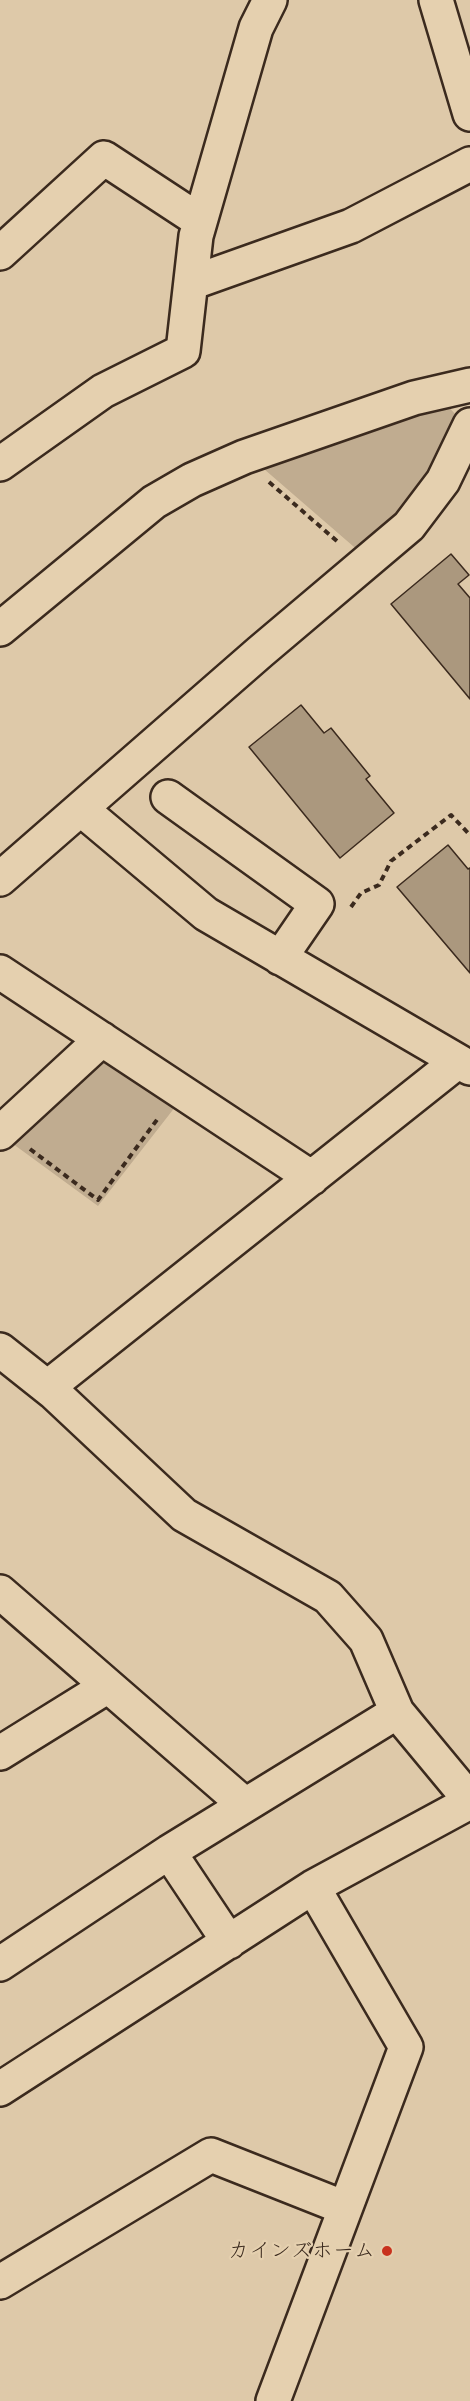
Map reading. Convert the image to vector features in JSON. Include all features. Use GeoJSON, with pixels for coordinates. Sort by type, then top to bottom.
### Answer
{"type":"FeatureCollection","features":[{"type":"Feature","properties":{"kind":"street"},"geometry":{"type":"LineString","coordinates":[[0,464],[103,391],[183,351],[196,236],[256,28],[270,0]]}},
{"type":"Feature","properties":{"kind":"street"},"geometry":{"type":"LineString","coordinates":[[436,0],[470,114]]}},
{"type":"Feature","properties":{"kind":"street"},"geometry":{"type":"LineString","coordinates":[[0,253],[104,158],[200,221]]}},
{"type":"Feature","properties":{"kind":"street"},"geometry":{"type":"LineString","coordinates":[[191,283],[351,226],[470,164]]}},
{"type":"Feature","properties":{"kind":"street"},"geometry":{"type":"LineString","coordinates":[[0,629],[154,502],[192,480],[241,458],[414,398],[470,385]]}},
{"type":"Feature","properties":{"kind":"street"},"geometry":{"type":"LineString","coordinates":[[0,879],[260,652],[409,526],[442,481],[470,425]]}},
{"type":"Feature","properties":{"kind":"street"},"geometry":{"type":"LineString","coordinates":[[168,797],[317,904],[280,958]]}},
{"type":"Feature","properties":{"kind":"street"},"geometry":{"type":"LineString","coordinates":[[48,1387],[312,1178],[464,1065],[206,914],[81,809]]}},
{"type":"Feature","properties":{"kind":"street"},"geometry":{"type":"LineString","coordinates":[[0,972],[312,1178]]}},
{"type":"Feature","properties":{"kind":"street"},"geometry":{"type":"LineString","coordinates":[[2,1131],[102,1040]]}},
{"type":"Feature","properties":{"kind":"street"},"geometry":{"type":"LineString","coordinates":[[0,1350],[48,1387],[184,1515],[328,1597],[366,1640],[397,1712],[470,1801],[313,1887],[0,2089]]}},
{"type":"Feature","properties":{"kind":"street"},"geometry":{"type":"LineString","coordinates":[[0,1592],[244,1804]]}},
{"type":"Feature","properties":{"kind":"street"},"geometry":{"type":"LineString","coordinates":[[0,1754],[108,1686]]}},
{"type":"Feature","properties":{"kind":"street"},"geometry":{"type":"LineString","coordinates":[[0,1964],[244,1804],[397,1712]]}},
{"type":"Feature","properties":{"kind":"street"},"geometry":{"type":"LineString","coordinates":[[169,1852],[229,1942]]}},
{"type":"Feature","properties":{"kind":"street"},"geometry":{"type":"LineString","coordinates":[[273,2401],[406,2048],[313,1887]]}},
{"type":"Feature","properties":{"kind":"street"},"geometry":{"type":"LineString","coordinates":[[0,2282],[211,2155],[345,2208]]}},
{"type":"Feature","properties":{"kind":"path"},"geometry":{"type":"LineString","coordinates":[[241,458],[363,564]]}},
{"type":"Feature","properties":{"kind":"path"},"geometry":{"type":"LineString","coordinates":[[349,911],[361,893],[379,885],[391,861],[452,815],[470,834]]}},
{"type":"Feature","properties":{"kind":"path"},"geometry":{"type":"LineString","coordinates":[[2,1131],[98,1200],[179,1090]]}},
{"type":"Feature","properties":{"kind":"shaded area"},"geometry":{"type":"Polygon","coordinates":[[[446,404],[456,415],[434,464],[393,525],[361,553],[264,469],[263,465],[446,404]]]}},
{"type":"Feature","properties":{"kind":"shaded area"},"geometry":{"type":"Polygon","coordinates":[[[110,1053],[179,1102],[98,1206],[9,1141],[110,1053]]]}},
{"type":"Feature","properties":{"kind":"building"},"geometry":{"type":"Polygon","coordinates":[[[451,554],[469,575],[458,584],[470,598],[470,699],[391,604],[451,554]]]}},
{"type":"Feature","properties":{"kind":"building"},"geometry":{"type":"Polygon","coordinates":[[[301,705],[324,733],[331,728],[370,776],[366,779],[394,813],[340,858],[249,747],[301,705]]]}},
{"type":"Feature","properties":{"kind":"building"},"geometry":{"type":"Polygon","coordinates":[[[448,845],[468,869],[470,868],[470,973],[397,887],[448,845]]]}},
{"type":"Feature","properties":{"kind":"place","name":"カインズホーム"},"geometry":{"type":"Point","coordinates":[387,2251]}}]}
